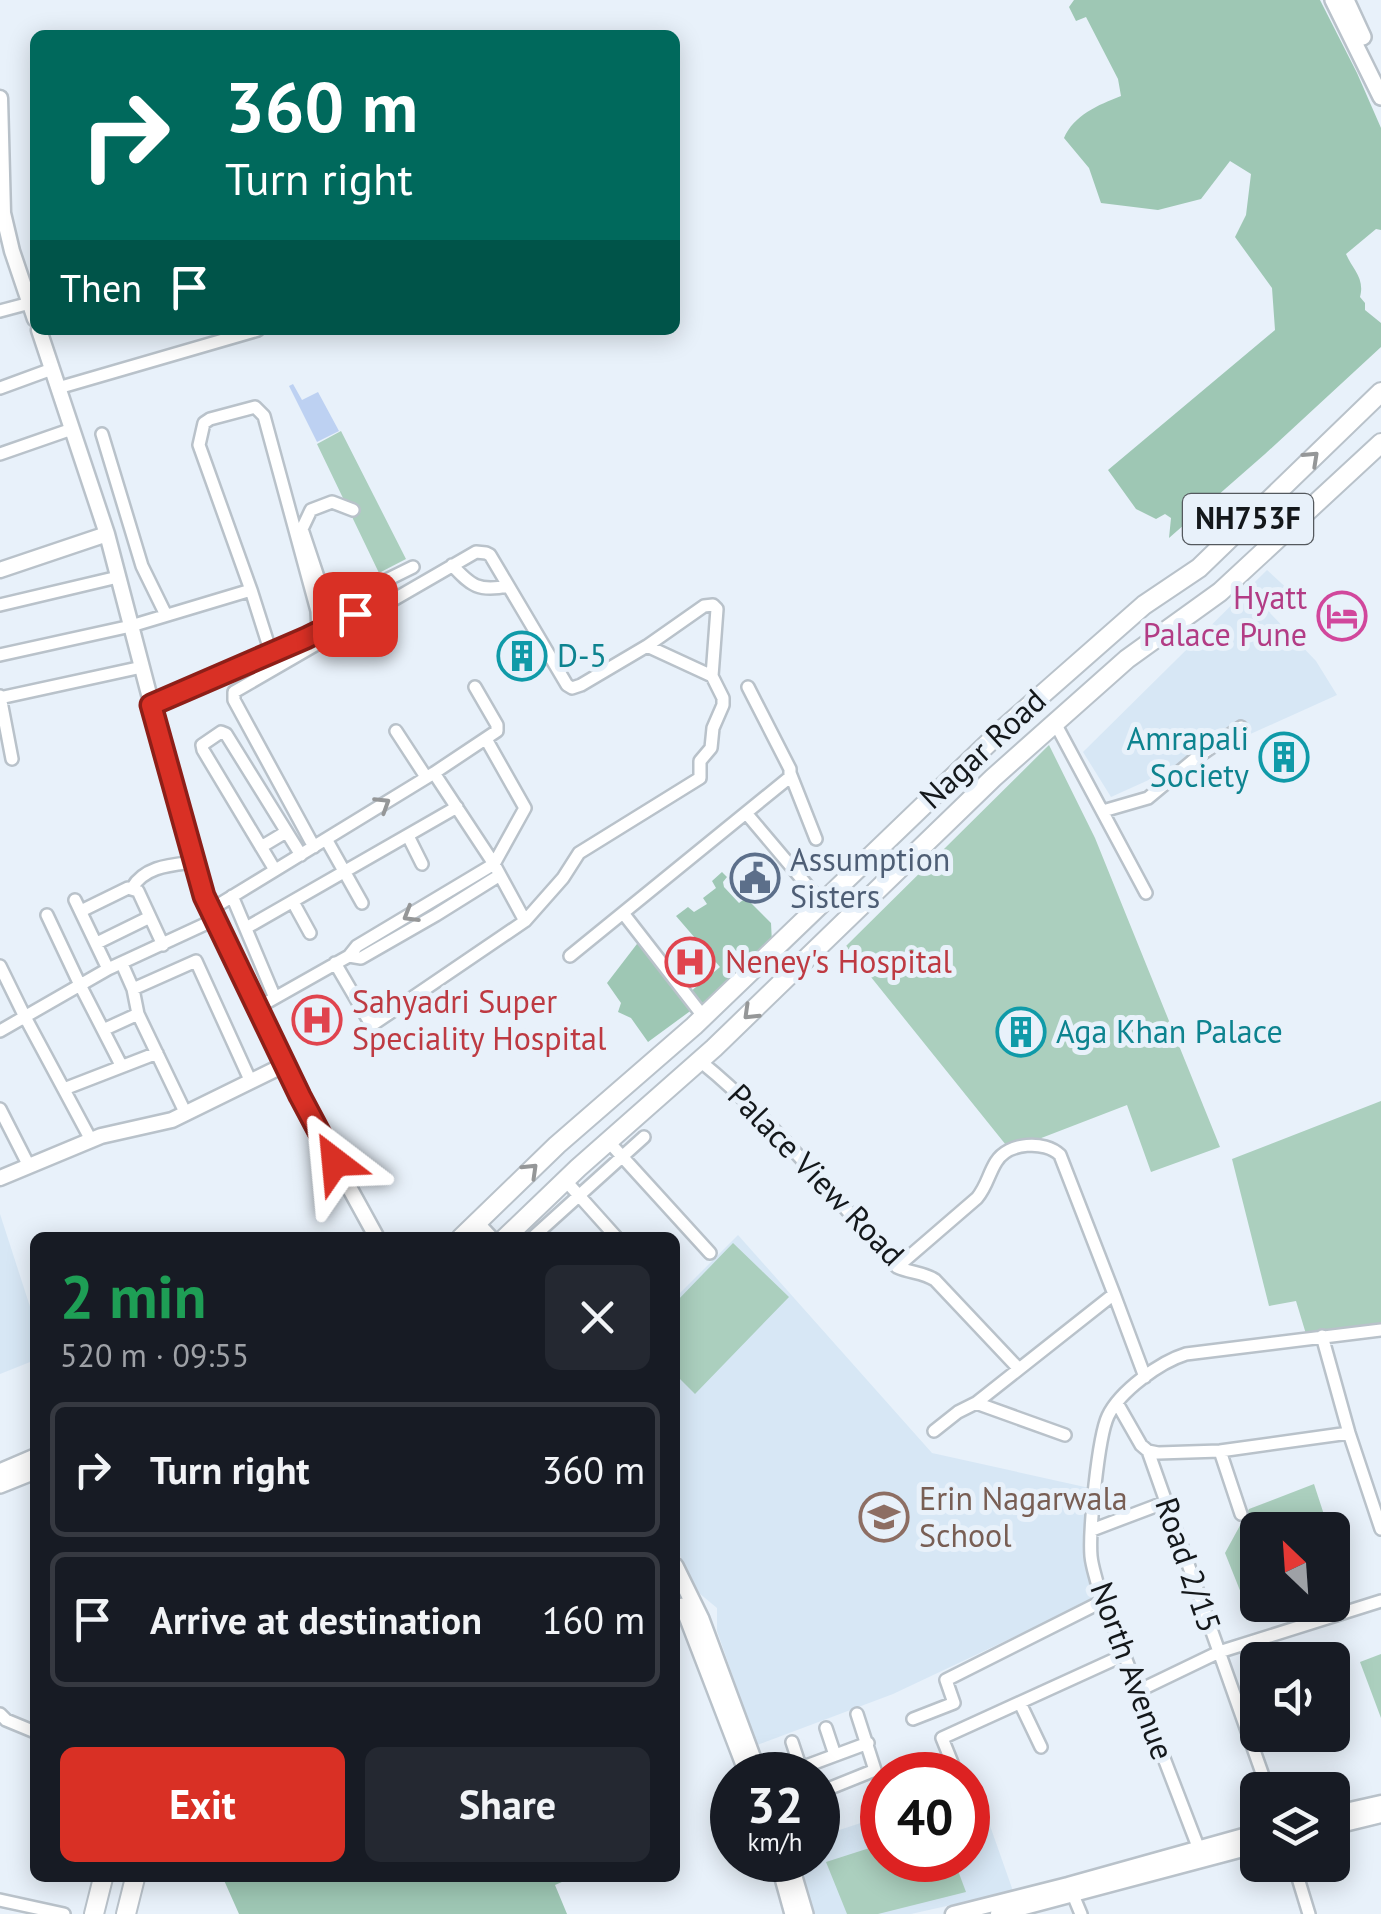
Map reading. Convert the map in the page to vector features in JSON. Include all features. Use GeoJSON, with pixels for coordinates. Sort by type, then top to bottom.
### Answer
{"type":"FeatureCollection","features":[{"type":"Feature","properties":{"kind":"highway","name":"Nagar Road"},"geometry":{"type":"LineString","coordinates":[[467,1232],[704,1016],[1002,729],[1144,605],[1199,568],[1381,392]]}},
{"type":"Feature","properties":{"kind":"highway","name":"Nagar Road"},"geometry":{"type":"LineString","coordinates":[[533,1232],[565,1180],[700,1061],[993,778],[1120,665],[1220,592],[1381,443]]}},
{"type":"Feature","properties":{"kind":"highway"},"geometry":{"type":"LineString","coordinates":[[1100,642],[1104,659],[1120,665]]}},
{"type":"Feature","properties":{"kind":"highway"},"geometry":{"type":"LineString","coordinates":[[1083,658],[1098,664],[1102,681]]}},
{"type":"Feature","properties":{"kind":"highway"},"geometry":{"type":"LineString","coordinates":[[94,1914],[102,1882]]}},
{"type":"Feature","properties":{"kind":"highway"},"geometry":{"type":"LineString","coordinates":[[126,1914],[134,1882]]}},
{"type":"Feature","properties":{"kind":"main road"},"geometry":{"type":"LineString","coordinates":[[1333,0],[1380,86]]}},
{"type":"Feature","properties":{"kind":"main road"},"geometry":{"type":"LineString","coordinates":[[1346,0],[1380,86]]}},
{"type":"Feature","properties":{"kind":"main road"},"geometry":{"type":"LineString","coordinates":[[476,1223],[484,1232]]}},
{"type":"Feature","properties":{"kind":"main road"},"geometry":{"type":"LineString","coordinates":[[0,1472],[30,1459]]}},
{"type":"Feature","properties":{"kind":"main road"},"geometry":{"type":"LineString","coordinates":[[0,1485],[30,1473]]}},
{"type":"Feature","properties":{"kind":"main road"},"geometry":{"type":"LineString","coordinates":[[680,1576],[702,1619],[751,1752]]}},
{"type":"Feature","properties":{"kind":"main road"},"geometry":{"type":"LineString","coordinates":[[680,1599],[740,1752]]}},
{"type":"Feature","properties":{"kind":"main road"},"geometry":{"type":"LineString","coordinates":[[784,1882],[793,1914]]}},
{"type":"Feature","properties":{"kind":"main road"},"geometry":{"type":"LineString","coordinates":[[796,1882],[805,1914]]}},
{"type":"Feature","properties":{"kind":"street"},"geometry":{"type":"LineString","coordinates":[[0,98],[2,213],[30,304]]}},
{"type":"Feature","properties":{"kind":"street"},"geometry":{"type":"LineString","coordinates":[[0,311],[30,311]]}},
{"type":"Feature","properties":{"kind":"street"},"geometry":{"type":"LineString","coordinates":[[41,335],[107,534],[194,862],[212,915],[319,1134],[375,1232]]}},
{"type":"Feature","properties":{"kind":"street"},"geometry":{"type":"LineString","coordinates":[[58,388],[241,335]]}},
{"type":"Feature","properties":{"kind":"street"},"geometry":{"type":"LineString","coordinates":[[0,388],[52,369]]}},
{"type":"Feature","properties":{"kind":"street"},"geometry":{"type":"LineString","coordinates":[[270,653],[199,444],[204,423],[255,407],[264,416],[317,611],[318,632]]}},
{"type":"Feature","properties":{"kind":"street"},"geometry":{"type":"LineString","coordinates":[[0,454],[72,429]]}},
{"type":"Feature","properties":{"kind":"street"},"geometry":{"type":"LineString","coordinates":[[102,434],[142,566],[166,615]]}},
{"type":"Feature","properties":{"kind":"street"},"geometry":{"type":"LineString","coordinates":[[352,510],[332,502],[310,510],[302,529],[324,598],[332,605],[348,600],[413,566]]}},
{"type":"Feature","properties":{"kind":"street"},"geometry":{"type":"LineString","coordinates":[[0,570],[107,534]]}},
{"type":"Feature","properties":{"kind":"street"},"geometry":{"type":"LineString","coordinates":[[314,847],[232,695],[234,692],[476,552],[486,552],[572,688],[648,646],[704,606],[713,605],[718,615],[712,676],[724,705],[713,728],[711,748],[700,761],[700,778],[579,852],[563,878],[525,921],[375,1022],[368,1021],[335,963]]}},
{"type":"Feature","properties":{"kind":"street"},"geometry":{"type":"LineString","coordinates":[[452,565],[478,588],[508,586]]}},
{"type":"Feature","properties":{"kind":"street"},"geometry":{"type":"LineString","coordinates":[[0,606],[118,576]]}},
{"type":"Feature","properties":{"kind":"street"},"geometry":{"type":"LineString","coordinates":[[0,655],[131,626],[251,590]]}},
{"type":"Feature","properties":{"kind":"street"},"geometry":{"type":"LineString","coordinates":[[151,705],[355,614]]}},
{"type":"Feature","properties":{"kind":"street"},"geometry":{"type":"LineString","coordinates":[[648,646],[712,676]]}},
{"type":"Feature","properties":{"kind":"street"},"geometry":{"type":"LineString","coordinates":[[12,758],[0,697],[142,667]]}},
{"type":"Feature","properties":{"kind":"street"},"geometry":{"type":"LineString","coordinates":[[0,1031],[108,969],[163,945],[212,915],[232,896],[486,739],[497,731],[497,725],[475,687]]}},
{"type":"Feature","properties":{"kind":"street"},"geometry":{"type":"LineString","coordinates":[[748,687],[816,839]]}},
{"type":"Feature","properties":{"kind":"street"},"geometry":{"type":"LineString","coordinates":[[1055,723],[1146,893]]}},
{"type":"Feature","properties":{"kind":"street"},"geometry":{"type":"LineString","coordinates":[[1102,811],[1148,798],[1242,727]]}},
{"type":"Feature","properties":{"kind":"street"},"geometry":{"type":"LineString","coordinates":[[396,731],[456,807],[525,921]]}},
{"type":"Feature","properties":{"kind":"street"},"geometry":{"type":"LineString","coordinates":[[276,870],[203,750],[202,745],[221,732],[226,734],[300,855]]}},
{"type":"Feature","properties":{"kind":"street"},"geometry":{"type":"LineString","coordinates":[[257,1008],[349,956],[357,946],[497,870],[525,808],[486,739]]}},
{"type":"Feature","properties":{"kind":"street"},"geometry":{"type":"LineString","coordinates":[[570,956],[790,774]]}},
{"type":"Feature","properties":{"kind":"street"},"geometry":{"type":"LineString","coordinates":[[246,928],[456,807]]}},
{"type":"Feature","properties":{"kind":"street"},"geometry":{"type":"LineString","coordinates":[[746,812],[822,903]]}},
{"type":"Feature","properties":{"kind":"street"},"geometry":{"type":"LineString","coordinates":[[261,847],[286,832]]}},
{"type":"Feature","properties":{"kind":"street"},"geometry":{"type":"LineString","coordinates":[[408,836],[422,864]]}},
{"type":"Feature","properties":{"kind":"street"},"geometry":{"type":"LineString","coordinates":[[326,840],[362,903]]}},
{"type":"Feature","properties":{"kind":"street"},"geometry":{"type":"LineString","coordinates":[[108,969],[78,906],[132,888],[145,873],[158,868],[194,862]]}},
{"type":"Feature","properties":{"kind":"street"},"geometry":{"type":"LineString","coordinates":[[132,888],[138,891],[163,945]]}},
{"type":"Feature","properties":{"kind":"street"},"geometry":{"type":"LineString","coordinates":[[232,896],[275,998]]}},
{"type":"Feature","properties":{"kind":"street"},"geometry":{"type":"LineString","coordinates":[[293,902],[310,933]]}},
{"type":"Feature","properties":{"kind":"street"},"geometry":{"type":"LineString","coordinates":[[623,913],[704,1016]]}},
{"type":"Feature","properties":{"kind":"street"},"geometry":{"type":"LineString","coordinates":[[47,915],[121,1065]]}},
{"type":"Feature","properties":{"kind":"street"},"geometry":{"type":"LineString","coordinates":[[97,944],[150,917]]}},
{"type":"Feature","properties":{"kind":"street"},"geometry":{"type":"LineString","coordinates":[[133,989],[196,961],[251,1082]]}},
{"type":"Feature","properties":{"kind":"street"},"geometry":{"type":"LineString","coordinates":[[122,964],[138,1014],[186,1114]]}},
{"type":"Feature","properties":{"kind":"street"},"geometry":{"type":"LineString","coordinates":[[0,966],[91,1140]]}},
{"type":"Feature","properties":{"kind":"street"},"geometry":{"type":"LineString","coordinates":[[103,1030],[138,1014]]}},
{"type":"Feature","properties":{"kind":"street"},"geometry":{"type":"LineString","coordinates":[[64,1089],[156,1053]]}},
{"type":"Feature","properties":{"kind":"street","name":"Palace View Road"},"geometry":{"type":"LineString","coordinates":[[700,1061],[740,1096],[897,1267],[935,1280],[1019,1369]]}},
{"type":"Feature","properties":{"kind":"street"},"geometry":{"type":"LineString","coordinates":[[0,1178],[91,1140],[172,1120],[284,1065]]}},
{"type":"Feature","properties":{"kind":"street"},"geometry":{"type":"LineString","coordinates":[[0,1109],[29,1166]]}},
{"type":"Feature","properties":{"kind":"street"},"geometry":{"type":"LineString","coordinates":[[533,1232],[644,1137]]}},
{"type":"Feature","properties":{"kind":"street"},"geometry":{"type":"LineString","coordinates":[[608,1141],[710,1252]]}},
{"type":"Feature","properties":{"kind":"street"},"geometry":{"type":"LineString","coordinates":[[897,1267],[977,1198],[1004,1153],[1036,1144],[1053,1148],[1060,1156],[1145,1376]]}},
{"type":"Feature","properties":{"kind":"street"},"geometry":{"type":"LineString","coordinates":[[565,1180],[612,1232]]}},
{"type":"Feature","properties":{"kind":"street"},"geometry":{"type":"LineString","coordinates":[[934,1430],[1114,1294]]}},
{"type":"Feature","properties":{"kind":"street","name":"North Avenue"},"geometry":{"type":"LineString","coordinates":[[1201,1854],[1103,1600],[1091,1558],[1106,1418],[1145,1376],[1173,1358],[1381,1330]]}},
{"type":"Feature","properties":{"kind":"street"},"geometry":{"type":"LineString","coordinates":[[1322,1336],[1381,1529]]}},
{"type":"Feature","properties":{"kind":"street"},"geometry":{"type":"LineString","coordinates":[[976,1402],[1066,1435]]}},
{"type":"Feature","properties":{"kind":"street","name":"Road 2/15"},"geometry":{"type":"LineString","coordinates":[[1117,1403],[1148,1451],[1262,1772]]}},
{"type":"Feature","properties":{"kind":"street"},"geometry":{"type":"LineString","coordinates":[[1148,1451],[1220,1450],[1349,1433]]}},
{"type":"Feature","properties":{"kind":"street"},"geometry":{"type":"LineString","coordinates":[[1220,1450],[1240,1512]]}},
{"type":"Feature","properties":{"kind":"street"},"geometry":{"type":"LineString","coordinates":[[1092,1530],[1166,1502]]}},
{"type":"Feature","properties":{"kind":"street"},"geometry":{"type":"LineString","coordinates":[[913,1720],[954,1702],[946,1680],[1103,1600]]}},
{"type":"Feature","properties":{"kind":"street"},"geometry":{"type":"LineString","coordinates":[[1138,1691],[1219,1652],[1381,1601]]}},
{"type":"Feature","properties":{"kind":"street"},"geometry":{"type":"LineString","coordinates":[[948,1752],[942,1738],[1124,1655]]}},
{"type":"Feature","properties":{"kind":"street"},"geometry":{"type":"LineString","coordinates":[[1020,1702],[1040,1747]]}},
{"type":"Feature","properties":{"kind":"street"},"geometry":{"type":"LineString","coordinates":[[840,1784],[875,1770],[858,1714]]}},
{"type":"Feature","properties":{"kind":"street"},"geometry":{"type":"LineString","coordinates":[[2,1721],[30,1730]]}},
{"type":"Feature","properties":{"kind":"street"},"geometry":{"type":"LineString","coordinates":[[826,1728],[835,1752]]}},
{"type":"Feature","properties":{"kind":"street"},"geometry":{"type":"LineString","coordinates":[[792,1742],[795,1752]]}},
{"type":"Feature","properties":{"kind":"street"},"geometry":{"type":"LineString","coordinates":[[840,1754],[868,1744]]}},
{"type":"Feature","properties":{"kind":"street"},"geometry":{"type":"LineString","coordinates":[[1350,1810],[1381,1803]]}},
{"type":"Feature","properties":{"kind":"street"},"geometry":{"type":"LineString","coordinates":[[1350,1823],[1381,1816]]}},
{"type":"Feature","properties":{"kind":"street"},"geometry":{"type":"LineString","coordinates":[[998,1914],[1240,1839]]}},
{"type":"Feature","properties":{"kind":"street"},"geometry":{"type":"LineString","coordinates":[[1201,1854],[1240,1848]]}},
{"type":"Feature","properties":{"kind":"street"},"geometry":{"type":"LineString","coordinates":[[1300,1882],[1310,1914]]}},
{"type":"Feature","properties":{"kind":"street"},"geometry":{"type":"LineString","coordinates":[[953,1914],[1071,1891]]}},
{"type":"Feature","properties":{"kind":"street"},"geometry":{"type":"LineString","coordinates":[[1071,1891],[1081,1914]]}},
{"type":"Feature","properties":{"kind":"street"},"geometry":{"type":"LineString","coordinates":[[0,1900],[64,1914]]}},
{"type":"Feature","properties":{"kind":"shaded area"},"geometry":{"type":"Polygon","coordinates":[[[1267,570],[1292,593],[1270,613],[1316,661],[1337,695],[1111,797],[1083,752],[1267,570]]]}},
{"type":"Feature","properties":{"kind":"shaded area"},"geometry":{"type":"Polygon","coordinates":[[[0,1214],[30,1307],[30,1362],[0,1374],[0,1214]]]}},
{"type":"Feature","properties":{"kind":"shaded area","name":"Erin Nagarwala School"},"geometry":{"type":"Polygon","coordinates":[[[738,1235],[932,1453],[1094,1489],[1092,1600],[893,1694],[757,1745],[717,1631],[717,1608],[699,1593],[680,1556],[680,1293],[738,1235]]]}},
{"type":"Feature","properties":{"kind":"shaded area"},"geometry":{"type":"Polygon","coordinates":[[[860,1823],[860,1882],[990,1882],[990,1826],[1013,1891],[911,1914],[810,1914],[799,1882],[840,1882],[840,1830],[860,1823]]]}},
{"type":"Feature","properties":{"kind":"green space"},"geometry":{"type":"Polygon","coordinates":[[[1074,0],[1320,0],[1381,128],[1381,230],[1376,229],[1346,254],[1360,279],[1365,310],[1381,323],[1381,347],[1169,538],[1171,518],[1165,514],[1156,519],[1136,509],[1108,470],[1275,330],[1272,288],[1235,237],[1246,215],[1251,174],[1230,161],[1201,199],[1158,210],[1101,203],[1089,168],[1064,138],[1080,117],[1121,96],[1118,79],[1086,17],[1076,21],[1069,7],[1074,0]]]}},
{"type":"Feature","properties":{"kind":"green space"},"geometry":{"type":"Polygon","coordinates":[[[341,431],[406,559],[379,573],[317,444],[341,431]]]}},
{"type":"Feature","properties":{"kind":"green space"},"geometry":{"type":"Polygon","coordinates":[[[1049,745],[1095,838],[1220,1147],[1151,1172],[1127,1105],[1010,1150],[846,946],[1049,745]]]}},
{"type":"Feature","properties":{"kind":"green space"},"geometry":{"type":"Polygon","coordinates":[[[722,872],[727,877],[724,887],[739,903],[746,898],[771,923],[772,943],[699,1006],[690,992],[720,967],[676,916],[688,907],[694,912],[707,904],[703,898],[716,888],[712,881],[722,872]]]}},
{"type":"Feature","properties":{"kind":"green space"},"geometry":{"type":"Polygon","coordinates":[[[640,940],[693,1009],[648,1042],[631,1018],[618,1012],[621,1003],[607,983],[640,940]]]}},
{"type":"Feature","properties":{"kind":"green space"},"geometry":{"type":"Polygon","coordinates":[[[1381,1101],[1381,1324],[1306,1334],[1296,1301],[1269,1306],[1232,1159],[1381,1101]]]}},
{"type":"Feature","properties":{"kind":"green space"},"geometry":{"type":"Polygon","coordinates":[[[733,1243],[789,1297],[695,1394],[680,1379],[680,1298],[733,1243]]]}},
{"type":"Feature","properties":{"kind":"green space"},"geometry":{"type":"Polygon","coordinates":[[[1314,1484],[1323,1512],[1247,1512],[1314,1484]]]}},
{"type":"Feature","properties":{"kind":"green space"},"geometry":{"type":"Polygon","coordinates":[[[1240,1526],[1240,1590],[1225,1553],[1240,1526]]]}},
{"type":"Feature","properties":{"kind":"green space"},"geometry":{"type":"Polygon","coordinates":[[[1381,1654],[1381,1718],[1360,1662],[1381,1654]]]}},
{"type":"Feature","properties":{"kind":"green space"},"geometry":{"type":"Polygon","coordinates":[[[860,1851],[860,1882],[962,1882],[966,1892],[878,1914],[847,1914],[834,1882],[840,1882],[840,1858],[860,1851]]]}},
{"type":"Feature","properties":{"kind":"green space"},"geometry":{"type":"Polygon","coordinates":[[[225,1882],[562,1882],[555,1885],[567,1914],[239,1914],[225,1882]]]}},
{"type":"Feature","properties":{"kind":"water"},"geometry":{"type":"Polygon","coordinates":[[[293,384],[302,400],[318,392],[339,431],[317,442],[289,386],[293,384]]]}},
{"type":"Feature","properties":{"kind":"place","name":"Hyatt Palace Pune"},"geometry":{"type":"Point","coordinates":[1342,616]}},
{"type":"Feature","properties":{"kind":"place","name":"D-5"},"geometry":{"type":"Point","coordinates":[522,656]}},
{"type":"Feature","properties":{"kind":"place","name":"Amrapali Society"},"geometry":{"type":"Point","coordinates":[1284,757]}},
{"type":"Feature","properties":{"kind":"place","name":"Assumption Sisters"},"geometry":{"type":"Point","coordinates":[755,878]}},
{"type":"Feature","properties":{"kind":"place","name":"Neney's Hospital"},"geometry":{"type":"Point","coordinates":[690,962]}},
{"type":"Feature","properties":{"kind":"place","name":"Sahyadri Super Speciality Hospital"},"geometry":{"type":"Point","coordinates":[317,1020]}},
{"type":"Feature","properties":{"kind":"place","name":"Aga Khan Palace"},"geometry":{"type":"Point","coordinates":[1021,1032]}},
{"type":"Feature","properties":{"kind":"place","name":"Erin Nagarwala School"},"geometry":{"type":"Point","coordinates":[884,1517]}},
{"type":"Feature","properties":{"kind":"route"},"geometry":{"type":"LineString","coordinates":[[335,1162],[204,896],[151,705],[355,614]]}}]}
